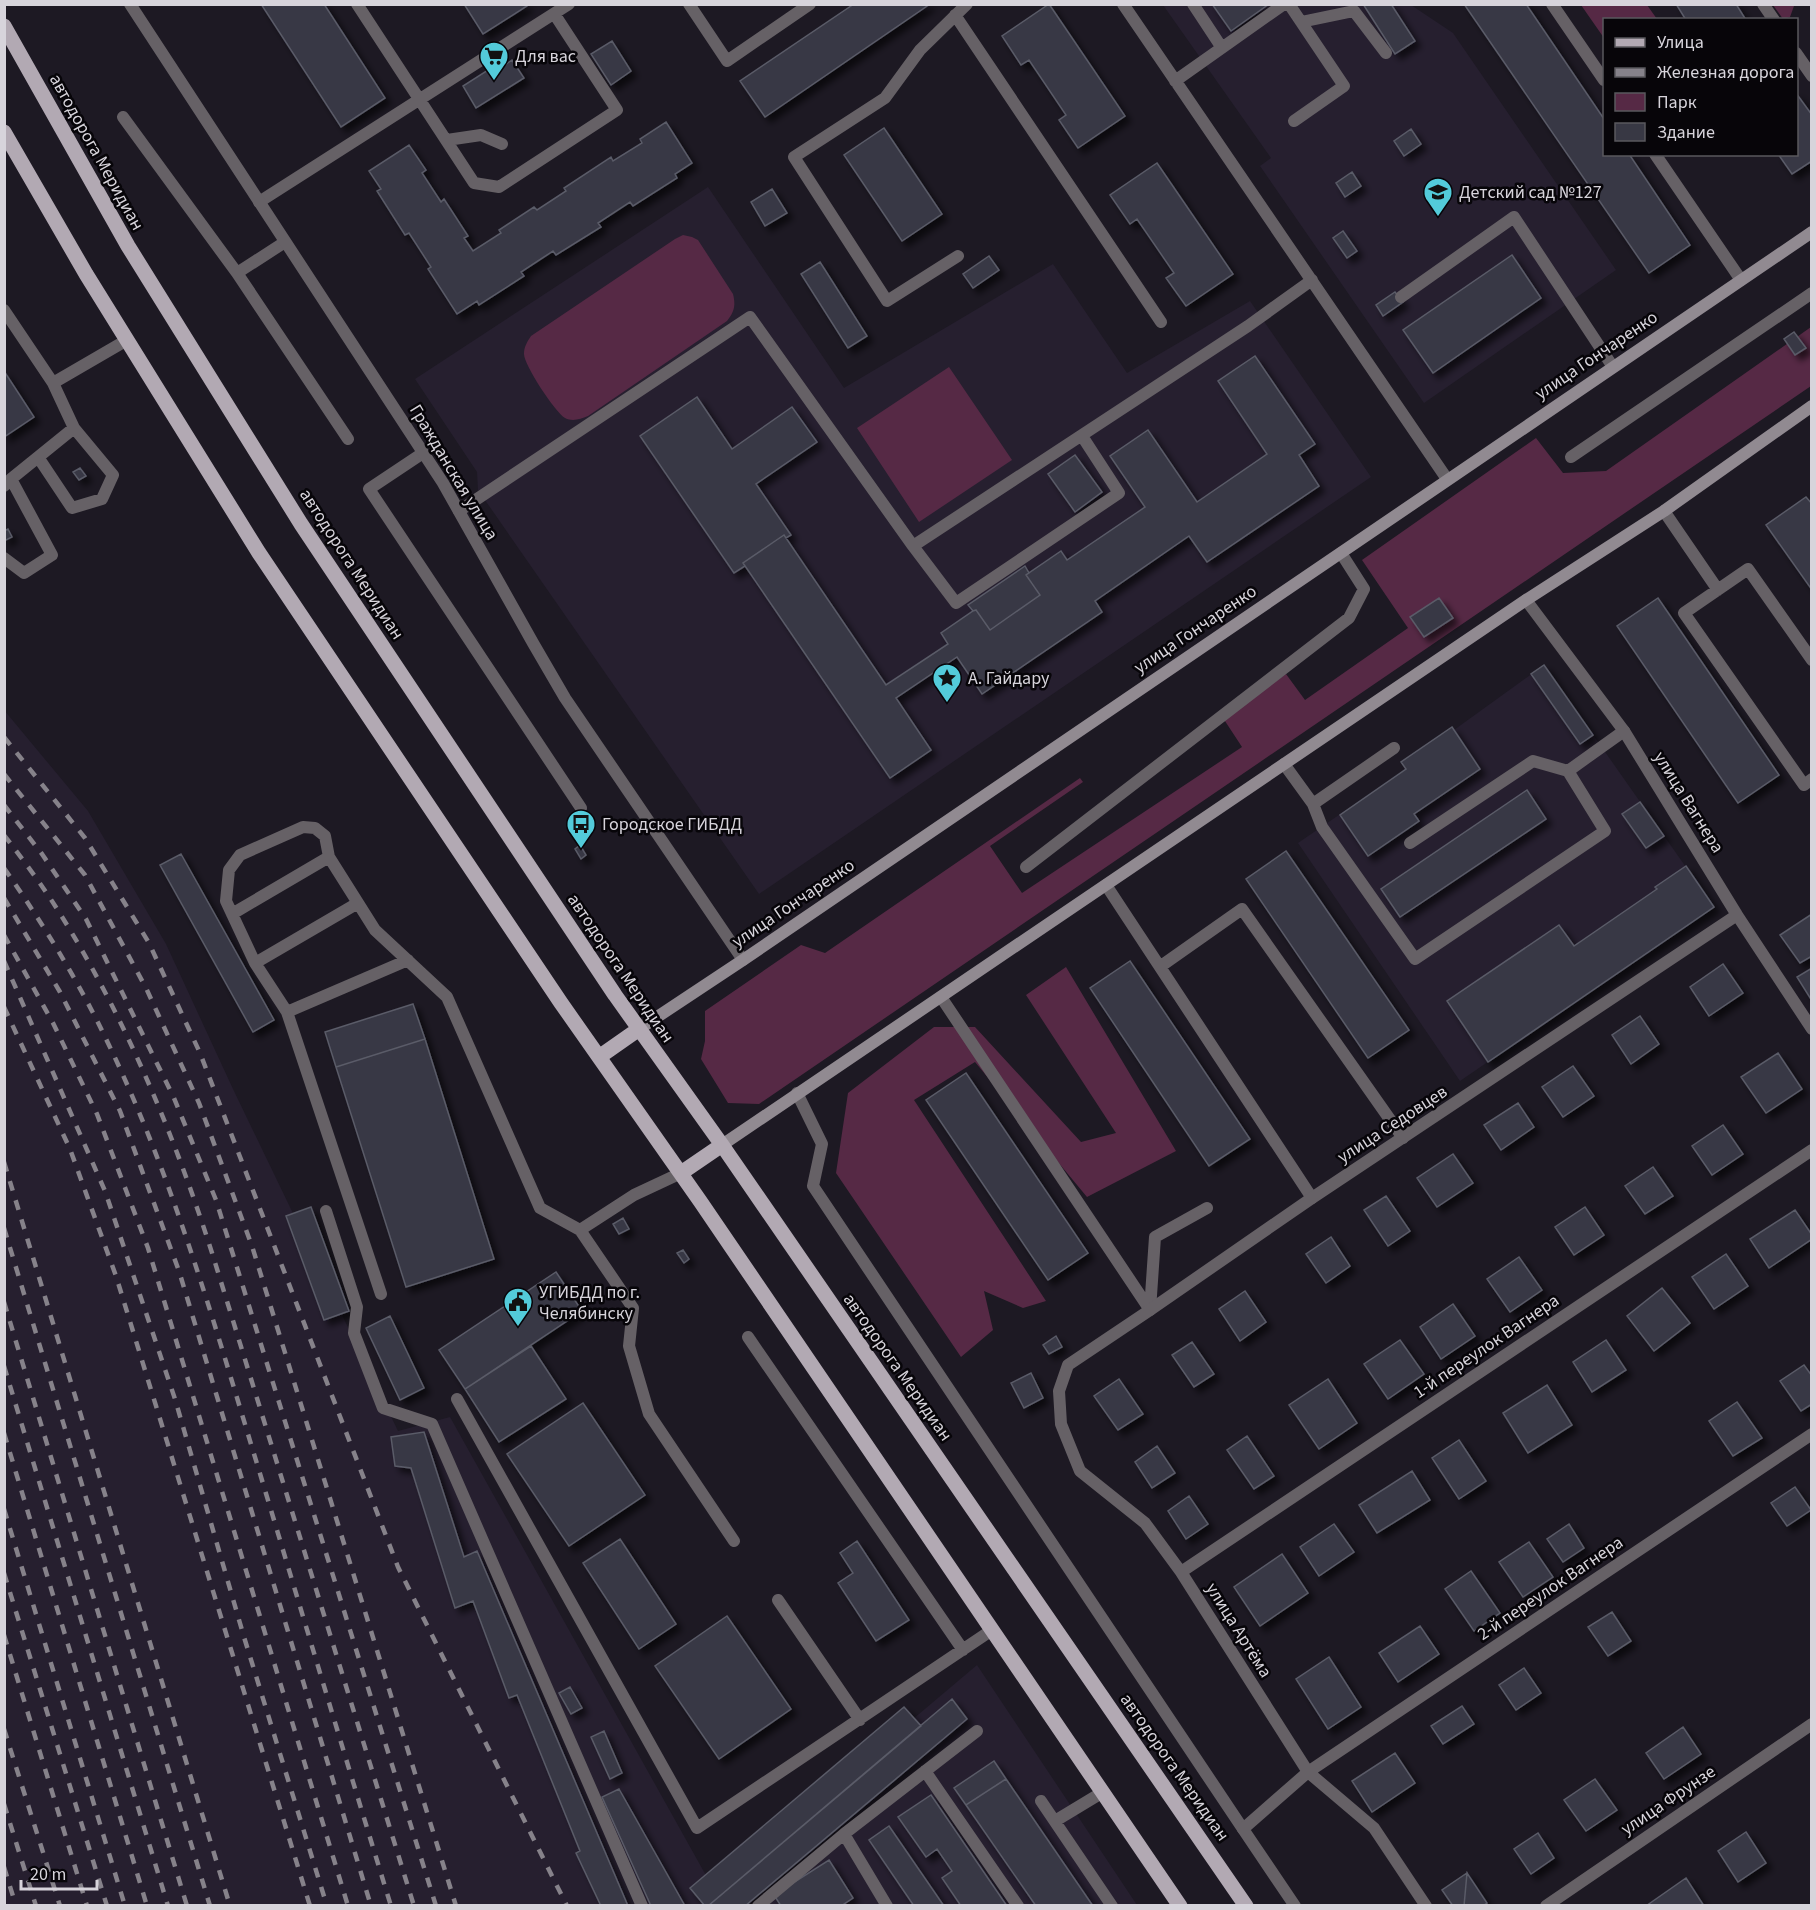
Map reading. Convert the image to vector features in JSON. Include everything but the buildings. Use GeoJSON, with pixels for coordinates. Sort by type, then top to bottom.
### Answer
{"type":"FeatureCollection","features":[{"type":"Feature","properties":{"kind":"main road","name":"автодорога Меридиан"},"geometry":{"type":"LineString","coordinates":[[4,26],[128,246],[301,524],[639,1029],[722,1145],[1246,1905]]}},
{"type":"Feature","properties":{"kind":"main road"},"geometry":{"type":"LineString","coordinates":[[4,132],[86,274],[259,553],[554,993],[681,1173],[1180,1905]]}},
{"type":"Feature","properties":{"kind":"main road","name":"улица Гончаренко"},"geometry":{"type":"LineString","coordinates":[[599,1057],[639,1029]]}},
{"type":"Feature","properties":{"kind":"main road"},"geometry":{"type":"LineString","coordinates":[[681,1173],[722,1145]]}},
{"type":"Feature","properties":{"kind":"street","name":"Гражданская улица"},"geometry":{"type":"LineString","coordinates":[[130,4],[423,453],[459,511],[565,698],[743,960]]}},
{"type":"Feature","properties":{"kind":"street"},"geometry":{"type":"LineString","coordinates":[[259,202],[420,99],[560,8],[617,110],[499,187],[474,183],[447,140],[420,99],[357,4]]}},
{"type":"Feature","properties":{"kind":"street"},"geometry":{"type":"LineString","coordinates":[[689,4],[727,61],[810,4]]}},
{"type":"Feature","properties":{"kind":"street"},"geometry":{"type":"LineString","coordinates":[[958,256],[887,300],[794,157],[885,98],[920,50],[967,4]]}},
{"type":"Feature","properties":{"kind":"street"},"geometry":{"type":"LineString","coordinates":[[1123,4],[1448,479]]}},
{"type":"Feature","properties":{"kind":"street"},"geometry":{"type":"LineString","coordinates":[[1193,4],[1222,48]]}},
{"type":"Feature","properties":{"kind":"street"},"geometry":{"type":"LineString","coordinates":[[1176,81],[1284,4]]}},
{"type":"Feature","properties":{"kind":"street"},"geometry":{"type":"LineString","coordinates":[[1289,4],[1344,86],[1294,121]]}},
{"type":"Feature","properties":{"kind":"street"},"geometry":{"type":"LineString","coordinates":[[1552,4],[1603,77]]}},
{"type":"Feature","properties":{"kind":"street"},"geometry":{"type":"LineString","coordinates":[[1763,4],[1772,18]]}},
{"type":"Feature","properties":{"kind":"street"},"geometry":{"type":"LineString","coordinates":[[1301,22],[1354,11],[1386,53]]}},
{"type":"Feature","properties":{"kind":"street"},"geometry":{"type":"LineString","coordinates":[[955,15],[1161,322]]}},
{"type":"Feature","properties":{"kind":"street"},"geometry":{"type":"LineString","coordinates":[[1798,55],[1812,76]]}},
{"type":"Feature","properties":{"kind":"street"},"geometry":{"type":"LineString","coordinates":[[123,117],[237,273],[348,439]]}},
{"type":"Feature","properties":{"kind":"street"},"geometry":{"type":"LineString","coordinates":[[447,140],[481,135],[502,144]]}},
{"type":"Feature","properties":{"kind":"street"},"geometry":{"type":"LineString","coordinates":[[1656,156],[1741,280]]}},
{"type":"Feature","properties":{"kind":"street"},"geometry":{"type":"LineString","coordinates":[[1401,297],[1514,217],[1613,367]]}},
{"type":"Feature","properties":{"kind":"street","name":"улица Гончаренко"},"geometry":{"type":"LineString","coordinates":[[639,1029],[1812,232]]}},
{"type":"Feature","properties":{"kind":"street"},"geometry":{"type":"LineString","coordinates":[[237,273],[285,242]]}},
{"type":"Feature","properties":{"kind":"street"},"geometry":{"type":"LineString","coordinates":[[914,546],[1248,326],[1312,280]]}},
{"type":"Feature","properties":{"kind":"street"},"geometry":{"type":"LineString","coordinates":[[1571,457],[1812,293]]}},
{"type":"Feature","properties":{"kind":"street"},"geometry":{"type":"LineString","coordinates":[[4,310],[53,383],[74,428],[113,475],[102,499],[72,508],[38,457]]}},
{"type":"Feature","properties":{"kind":"street"},"geometry":{"type":"LineString","coordinates":[[459,511],[750,317],[957,603],[1119,493],[1082,436]]}},
{"type":"Feature","properties":{"kind":"street"},"geometry":{"type":"LineString","coordinates":[[53,383],[127,340]]}},
{"type":"Feature","properties":{"kind":"street"},"geometry":{"type":"LineString","coordinates":[[722,1145],[1526,600],[1664,511],[1812,406]]}},
{"type":"Feature","properties":{"kind":"street"},"geometry":{"type":"LineString","coordinates":[[4,558],[24,573],[51,555],[8,483],[74,428]]}},
{"type":"Feature","properties":{"kind":"street"},"geometry":{"type":"LineString","coordinates":[[423,453],[369,489],[581,808]]}},
{"type":"Feature","properties":{"kind":"street"},"geometry":{"type":"LineString","coordinates":[[1664,511],[1718,590]]}},
{"type":"Feature","properties":{"kind":"street"},"geometry":{"type":"LineString","coordinates":[[1026,867],[1348,618],[1364,589],[1341,553]]}},
{"type":"Feature","properties":{"kind":"street"},"geometry":{"type":"LineString","coordinates":[[1812,660],[1748,569],[1684,613],[1803,785],[1812,779]]}},
{"type":"Feature","properties":{"kind":"street","name":"улица Вагнера"},"geometry":{"type":"LineString","coordinates":[[1526,600],[1624,731],[1737,915],[1812,1029]]}},
{"type":"Feature","properties":{"kind":"street"},"geometry":{"type":"LineString","coordinates":[[1568,771],[1624,731]]}},
{"type":"Feature","properties":{"kind":"street"},"geometry":{"type":"LineString","coordinates":[[1313,804],[1394,748]]}},
{"type":"Feature","properties":{"kind":"street"},"geometry":{"type":"LineString","coordinates":[[1284,764],[1313,804],[1322,827],[1415,959],[1605,831],[1568,771],[1533,761],[1410,843]]}},
{"type":"Feature","properties":{"kind":"street"},"geometry":{"type":"LineString","coordinates":[[381,1294],[287,1012],[255,963],[226,901],[229,870],[240,855],[303,827],[315,828],[325,836],[329,857],[375,930],[447,998],[540,1208],[580,1230],[633,1308],[629,1346],[649,1414],[734,1541]]}},
{"type":"Feature","properties":{"kind":"street"},"geometry":{"type":"LineString","coordinates":[[232,914],[329,857]]}},
{"type":"Feature","properties":{"kind":"street"},"geometry":{"type":"LineString","coordinates":[[1106,885],[1312,1198]]}},
{"type":"Feature","properties":{"kind":"street"},"geometry":{"type":"LineString","coordinates":[[255,963],[358,903]]}},
{"type":"Feature","properties":{"kind":"street"},"geometry":{"type":"LineString","coordinates":[[1161,966],[1242,909],[1403,1138]]}},
{"type":"Feature","properties":{"kind":"street","name":"улица Седовцев"},"geometry":{"type":"LineString","coordinates":[[1068,1365],[1312,1198],[1737,915]]}},
{"type":"Feature","properties":{"kind":"street"},"geometry":{"type":"LineString","coordinates":[[287,1012],[408,960]]}},
{"type":"Feature","properties":{"kind":"street"},"geometry":{"type":"LineString","coordinates":[[941,997],[1150,1310]]}},
{"type":"Feature","properties":{"kind":"street"},"geometry":{"type":"LineString","coordinates":[[797,1093],[822,1144],[813,1186],[1295,1905]]}},
{"type":"Feature","properties":{"kind":"street","name":"1-й переулок Вагнера"},"geometry":{"type":"LineString","coordinates":[[1180,1572],[1812,1150]]}},
{"type":"Feature","properties":{"kind":"street"},"geometry":{"type":"LineString","coordinates":[[580,1230],[634,1195],[681,1173]]}},
{"type":"Feature","properties":{"kind":"street"},"geometry":{"type":"LineString","coordinates":[[1150,1310],[1155,1237],[1208,1208]]}},
{"type":"Feature","properties":{"kind":"street"},"geometry":{"type":"LineString","coordinates":[[326,1211],[357,1307],[354,1332],[383,1408],[432,1424],[642,1905]]}},
{"type":"Feature","properties":{"kind":"street"},"geometry":{"type":"LineString","coordinates":[[748,1337],[963,1650]]}},
{"type":"Feature","properties":{"kind":"street","name":"улица Артёма"},"geometry":{"type":"LineString","coordinates":[[1068,1365],[1059,1390],[1061,1424],[1080,1471],[1145,1523],[1180,1572],[1308,1772],[1374,1828],[1426,1905]]}},
{"type":"Feature","properties":{"kind":"street"},"geometry":{"type":"LineString","coordinates":[[457,1399],[697,1828],[992,1630]]}},
{"type":"Feature","properties":{"kind":"street","name":"2-й переулок Вагнера"},"geometry":{"type":"LineString","coordinates":[[1243,1829],[1308,1772],[1812,1434]]}},
{"type":"Feature","properties":{"kind":"street"},"geometry":{"type":"LineString","coordinates":[[778,1600],[860,1720]]}},
{"type":"Feature","properties":{"kind":"street","name":"улица Фрунзе"},"geometry":{"type":"LineString","coordinates":[[1546,1905],[1812,1725]]}},
{"type":"Feature","properties":{"kind":"street"},"geometry":{"type":"LineString","coordinates":[[758,1905],[844,1834],[976,1731]]}},
{"type":"Feature","properties":{"kind":"street"},"geometry":{"type":"LineString","coordinates":[[925,1771],[1018,1905]]}},
{"type":"Feature","properties":{"kind":"street"},"geometry":{"type":"LineString","coordinates":[[1055,1821],[1103,1792]]}},
{"type":"Feature","properties":{"kind":"street"},"geometry":{"type":"LineString","coordinates":[[1041,1801],[1112,1905]]}},
{"type":"Feature","properties":{"kind":"street"},"geometry":{"type":"LineString","coordinates":[[844,1834],[885,1902],[871,1905]]}},
{"type":"Feature","properties":{"kind":"shaded area","name":"Детский сад №127"},"geometry":{"type":"Polygon","coordinates":[[[1163,5],[1411,5],[1453,33],[1616,270],[1424,403],[1260,166],[1271,158],[1163,5]]]}},
{"type":"Feature","properties":{"kind":"shaded area"},"geometry":{"type":"Polygon","coordinates":[[[708,187],[844,388],[1053,264],[1127,373],[1250,301],[1371,477],[759,894],[478,490],[477,472],[415,379],[708,187]]]}},
{"type":"Feature","properties":{"kind":"shaded area"},"geometry":{"type":"Polygon","coordinates":[[[1544,665],[1714,907],[1460,1081],[1298,843],[1406,769],[1401,762],[1452,727],[1454,730],[1544,665]]]}},
{"type":"Feature","properties":{"kind":"shaded area"},"geometry":{"type":"Polygon","coordinates":[[[4,710],[88,811],[166,944],[233,1089],[398,1431],[450,1417],[713,1888],[977,1665],[1137,1905],[5,1905],[4,710]]]}},
{"type":"Feature","properties":{"kind":"green space"},"geometry":{"type":"Polygon","coordinates":[[[1581,5],[1647,5],[1656,18],[1603,18],[1603,37],[1581,5]]]}},
{"type":"Feature","properties":{"kind":"green space"},"geometry":{"type":"Polygon","coordinates":[[[1773,5],[1794,5],[1790,17],[1782,18],[1773,5]]]}},
{"type":"Feature","properties":{"kind":"green space"},"geometry":{"type":"Polygon","coordinates":[[[683,235],[698,240],[733,294],[733,312],[727,321],[588,416],[574,420],[565,418],[534,378],[525,360],[526,345],[531,336],[683,235]]]}},
{"type":"Feature","properties":{"kind":"green space"},"geometry":{"type":"Polygon","coordinates":[[[1811,327],[1811,386],[759,1104],[728,1103],[701,1059],[705,1041],[705,1011],[801,945],[825,953],[1080,778],[1083,782],[990,846],[1022,893],[1242,747],[1223,718],[1286,674],[1305,700],[1408,628],[1362,560],[1536,438],[1563,473],[1606,471],[1811,327]]]}},
{"type":"Feature","properties":{"kind":"green space"},"geometry":{"type":"Polygon","coordinates":[[[949,367],[1012,460],[919,522],[857,428],[949,367]]]}},
{"type":"Feature","properties":{"kind":"green space"},"geometry":{"type":"Polygon","coordinates":[[[1066,967],[1176,1151],[1087,1197],[975,1062],[914,1100],[1046,1301],[1023,1308],[984,1291],[993,1330],[961,1357],[836,1173],[848,1093],[934,1027],[975,1027],[1081,1142],[1116,1133],[1026,995],[1066,967]]]}},
{"type":"Feature","properties":{"kind":"railway"},"geometry":{"type":"LineString","coordinates":[[4,737],[85,838],[149,943],[200,1053],[398,1567],[567,1906]]}},
{"type":"Feature","properties":{"kind":"railway"},"geometry":{"type":"LineString","coordinates":[[4,774],[85,875],[146,988],[199,1103],[252,1246],[456,1906]]}},
{"type":"Feature","properties":{"kind":"railway"},"geometry":{"type":"LineString","coordinates":[[4,805],[42,854],[86,919],[174,1098],[216,1200],[436,1906]]}},
{"type":"Feature","properties":{"kind":"railway"},"geometry":{"type":"LineString","coordinates":[[4,835],[50,898],[100,983],[144,1072],[181,1164],[213,1256],[414,1906]]}},
{"type":"Feature","properties":{"kind":"railway"},"geometry":{"type":"LineString","coordinates":[[4,868],[59,953],[96,1018],[131,1092],[172,1198],[225,1359],[391,1906]]}},
{"type":"Feature","properties":{"kind":"railway"},"geometry":{"type":"LineString","coordinates":[[4,898],[60,992],[120,1111],[179,1271],[371,1906]]}},
{"type":"Feature","properties":{"kind":"railway"},"geometry":{"type":"LineString","coordinates":[[4,935],[53,1023],[97,1114],[148,1248],[348,1906]]}},
{"type":"Feature","properties":{"kind":"railway"},"geometry":{"type":"LineString","coordinates":[[4,961],[105,1191],[175,1399],[244,1637],[327,1906]]}},
{"type":"Feature","properties":{"kind":"railway"},"geometry":{"type":"LineString","coordinates":[[4,1007],[70,1149],[116,1276],[310,1906]]}},
{"type":"Feature","properties":{"kind":"railway"},"geometry":{"type":"LineString","coordinates":[[4,1162],[230,1906]]}},
{"type":"Feature","properties":{"kind":"railway"},"geometry":{"type":"LineString","coordinates":[[4,1228],[210,1906]]}},
{"type":"Feature","properties":{"kind":"railway"},"geometry":{"type":"LineString","coordinates":[[4,1302],[187,1906]]}},
{"type":"Feature","properties":{"kind":"railway"},"geometry":{"type":"LineString","coordinates":[[4,1366],[168,1906]]}},
{"type":"Feature","properties":{"kind":"railway"},"geometry":{"type":"LineString","coordinates":[[4,1433],[147,1906]]}},
{"type":"Feature","properties":{"kind":"railway"},"geometry":{"type":"LineString","coordinates":[[4,1509],[125,1906]]}},
{"type":"Feature","properties":{"kind":"railway"},"geometry":{"type":"LineString","coordinates":[[4,1573],[107,1906]]}},
{"type":"Feature","properties":{"kind":"railway"},"geometry":{"type":"LineString","coordinates":[[4,1635],[87,1906]]}},
{"type":"Feature","properties":{"kind":"railway"},"geometry":{"type":"LineString","coordinates":[[4,1729],[60,1906]]}},
{"type":"Feature","properties":{"kind":"railway"},"geometry":{"type":"LineString","coordinates":[[4,1804],[36,1906]]}},
{"type":"Feature","properties":{"kind":"railway"},"geometry":{"type":"LineString","coordinates":[[4,1867],[16,1906]]}},
{"type":"Feature","properties":{"kind":"place","name":"Для вас"},"geometry":{"type":"Point","coordinates":[494,82]}},
{"type":"Feature","properties":{"kind":"place","name":"Детский сад №127"},"geometry":{"type":"Point","coordinates":[1438,218]}},
{"type":"Feature","properties":{"kind":"place","name":"А. Гайдару"},"geometry":{"type":"Point","coordinates":[947,704]}},
{"type":"Feature","properties":{"kind":"place","name":"Городское ГИБДД"},"geometry":{"type":"Point","coordinates":[581,850]}},
{"type":"Feature","properties":{"kind":"place","name":"УГИБДД по г. Челябинску"},"geometry":{"type":"Point","coordinates":[518,1328]}}]}
